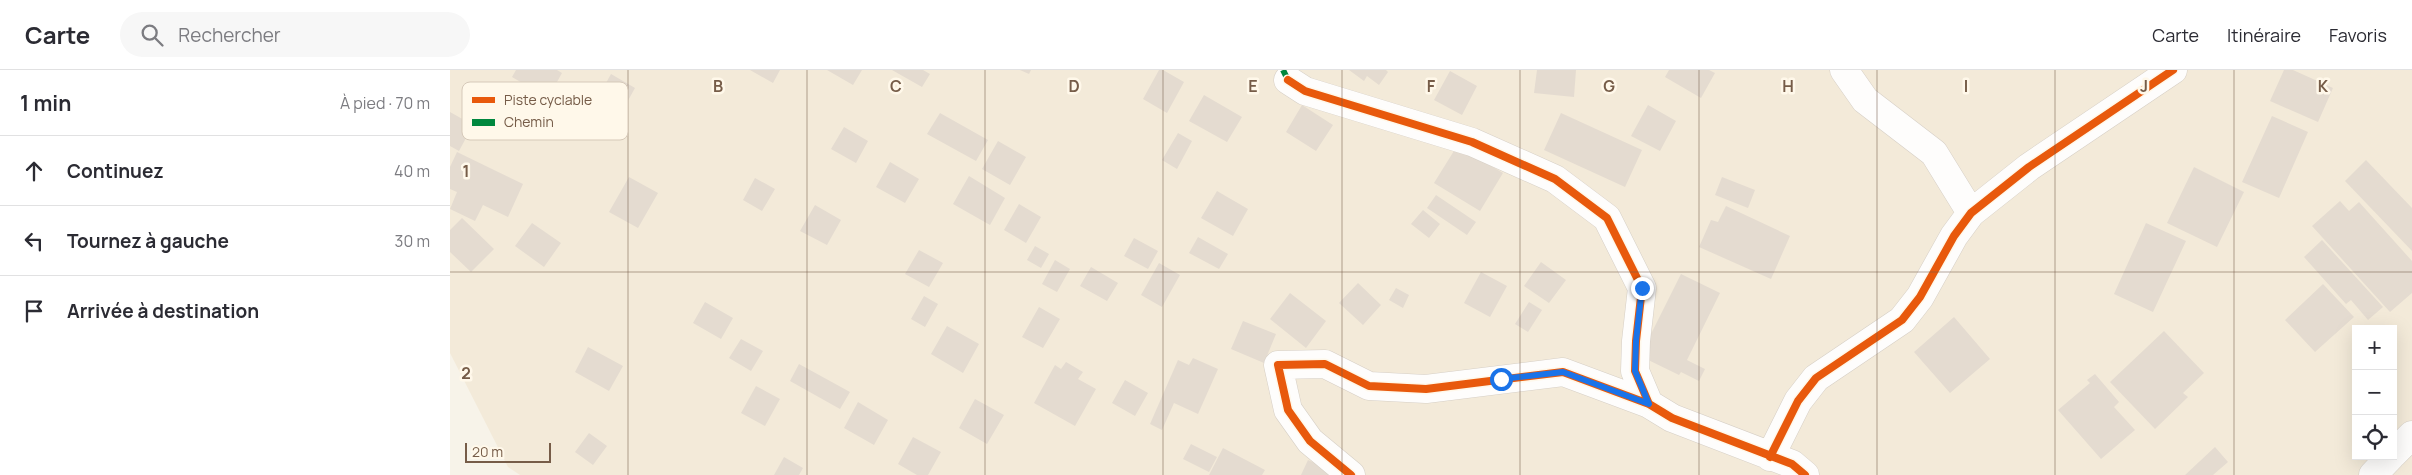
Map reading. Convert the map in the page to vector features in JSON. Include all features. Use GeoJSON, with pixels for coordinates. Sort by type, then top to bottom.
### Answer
{"type":"FeatureCollection","features":[{"type":"Feature","properties":{"kind":"street"},"geometry":{"type":"LineString","coordinates":[[1844,70],[1865,100],[1934,153],[1971,213]]}},
{"type":"Feature","properties":{"kind":"street"},"geometry":{"type":"LineString","coordinates":[[1770,457],[1798,401],[1816,378],[1902,320],[1920,297],[1954,236],[1971,213],[2029,167],[2173,70]]}},
{"type":"Feature","properties":{"kind":"street"},"geometry":{"type":"LineString","coordinates":[[1288,80],[1305,91],[1480,146],[1555,179],[1607,218],[1642,288],[1636,341],[1635,371],[1649,404]]}},
{"type":"Feature","properties":{"kind":"street"},"geometry":{"type":"LineString","coordinates":[[1352,475],[1310,441],[1288,410],[1278,365],[1325,364],[1369,386],[1426,389],[1563,372],[1649,404],[1672,418],[1792,464],[1805,475]]}},
{"type":"Feature","properties":{"kind":"street"},"geometry":{"type":"LineString","coordinates":[[2397,450],[2412,435]]}},
{"type":"Feature","properties":{"kind":"street"},"geometry":{"type":"LineString","coordinates":[[2373,475],[2387,460]]}},
{"type":"Feature","properties":{"kind":"shaded area"},"geometry":{"type":"Polygon","coordinates":[[[450,70],[2412,70],[2412,475],[520,475],[508,467],[450,353],[450,70]]]}},
{"type":"Feature","properties":{"kind":"building"},"geometry":{"type":"Polygon","coordinates":[[[516,70],[557,70],[562,73],[557,82],[521,82],[512,77],[516,70]]]}},
{"type":"Feature","properties":{"kind":"building"},"geometry":{"type":"Polygon","coordinates":[[[750,70],[780,70],[773,83],[750,70]]]}},
{"type":"Feature","properties":{"kind":"building"},"geometry":{"type":"Polygon","coordinates":[[[827,70],[862,70],[853,85],[827,70]]]}},
{"type":"Feature","properties":{"kind":"building"},"geometry":{"type":"Polygon","coordinates":[[[892,70],[923,70],[930,74],[922,87],[892,70]]]}},
{"type":"Feature","properties":{"kind":"building"},"geometry":{"type":"Polygon","coordinates":[[[1020,70],[1031,70],[1029,74],[1020,70]]]}},
{"type":"Feature","properties":{"kind":"building"},"geometry":{"type":"Polygon","coordinates":[[[1159,70],[1163,70],[1184,82],[1167,113],[1143,99],[1159,70]]]}},
{"type":"Feature","properties":{"kind":"building"},"geometry":{"type":"Polygon","coordinates":[[[1349,70],[1386,70],[1388,72],[1379,85],[1367,76],[1364,81],[1349,70]]]}},
{"type":"Feature","properties":{"kind":"building"},"geometry":{"type":"Polygon","coordinates":[[[1537,70],[1576,70],[1574,97],[1534,93],[1537,70]]]}},
{"type":"Feature","properties":{"kind":"building"},"geometry":{"type":"Polygon","coordinates":[[[1669,70],[1709,70],[1715,73],[1701,98],[1665,77],[1669,70]]]}},
{"type":"Feature","properties":{"kind":"building"},"geometry":{"type":"Polygon","coordinates":[[[2284,70],[2293,70],[2333,88],[2318,122],[2270,101],[2284,70]]]}},
{"type":"Feature","properties":{"kind":"building"},"geometry":{"type":"Polygon","coordinates":[[[1450,71],[1477,86],[1462,115],[1434,100],[1450,71]]]}},
{"type":"Feature","properties":{"kind":"building"},"geometry":{"type":"Polygon","coordinates":[[[611,74],[625,82],[607,82],[611,74]]]}},
{"type":"Feature","properties":{"kind":"building"},"geometry":{"type":"Polygon","coordinates":[[[628,84],[635,88],[628,100],[628,84]]]}},
{"type":"Feature","properties":{"kind":"building"},"geometry":{"type":"Polygon","coordinates":[[[1204,95],[1242,117],[1227,142],[1189,121],[1204,95]]]}},
{"type":"Feature","properties":{"kind":"building"},"geometry":{"type":"Polygon","coordinates":[[[1302,105],[1333,125],[1316,151],[1286,132],[1302,105]]]}},
{"type":"Feature","properties":{"kind":"building"},"geometry":{"type":"Polygon","coordinates":[[[1648,105],[1676,121],[1660,151],[1631,136],[1648,105]]]}},
{"type":"Feature","properties":{"kind":"building"},"geometry":{"type":"Polygon","coordinates":[[[450,112],[462,119],[462,140],[465,140],[459,151],[450,146],[450,112]]]}},
{"type":"Feature","properties":{"kind":"building"},"geometry":{"type":"Polygon","coordinates":[[[940,113],[988,140],[976,161],[927,134],[940,113]]]}},
{"type":"Feature","properties":{"kind":"building"},"geometry":{"type":"Polygon","coordinates":[[[1561,113],[1642,150],[1625,187],[1544,150],[1561,113]]]}},
{"type":"Feature","properties":{"kind":"building"},"geometry":{"type":"Polygon","coordinates":[[[2272,116],[2308,132],[2279,198],[2242,182],[2272,116]]]}},
{"type":"Feature","properties":{"kind":"building"},"geometry":{"type":"Polygon","coordinates":[[[844,127],[868,141],[856,163],[831,149],[844,127]]]}},
{"type":"Feature","properties":{"kind":"building"},"geometry":{"type":"Polygon","coordinates":[[[1178,133],[1192,141],[1177,169],[1162,160],[1178,133]]]}},
{"type":"Feature","properties":{"kind":"building"},"geometry":{"type":"Polygon","coordinates":[[[998,141],[1026,157],[1010,185],[982,169],[998,141]]]}},
{"type":"Feature","properties":{"kind":"building"},"geometry":{"type":"Polygon","coordinates":[[[1457,146],[1503,173],[1480,211],[1434,183],[1457,146]]]}},
{"type":"Feature","properties":{"kind":"building"},"geometry":{"type":"Polygon","coordinates":[[[457,152],[523,184],[508,217],[483,205],[475,221],[450,209],[457,192],[450,189],[450,167],[457,152]]]}},
{"type":"Feature","properties":{"kind":"building"},"geometry":{"type":"Polygon","coordinates":[[[2366,160],[2412,208],[2412,251],[2345,181],[2366,160]]]}},
{"type":"Feature","properties":{"kind":"building"},"geometry":{"type":"Polygon","coordinates":[[[890,162],[919,179],[905,203],[876,187],[890,162]]]}},
{"type":"Feature","properties":{"kind":"building"},"geometry":{"type":"Polygon","coordinates":[[[2194,167],[2244,192],[2217,247],[2167,223],[2194,167]]]}},
{"type":"Feature","properties":{"kind":"building"},"geometry":{"type":"Polygon","coordinates":[[[969,176],[1005,198],[990,225],[953,204],[969,176]]]}},
{"type":"Feature","properties":{"kind":"building"},"geometry":{"type":"Polygon","coordinates":[[[629,177],[658,193],[638,228],[609,212],[629,177]]]}},
{"type":"Feature","properties":{"kind":"building"},"geometry":{"type":"Polygon","coordinates":[[[1722,177],[1755,190],[1748,208],[1715,195],[1722,177]]]}},
{"type":"Feature","properties":{"kind":"building"},"geometry":{"type":"Polygon","coordinates":[[[755,178],[775,189],[762,211],[743,200],[755,178]]]}},
{"type":"Feature","properties":{"kind":"building"},"geometry":{"type":"Polygon","coordinates":[[[1217,191],[1248,209],[1233,236],[1201,218],[1217,191]]]}},
{"type":"Feature","properties":{"kind":"building"},"geometry":{"type":"Polygon","coordinates":[[[1436,195],[1476,222],[1467,235],[1427,208],[1436,195]]]}},
{"type":"Feature","properties":{"kind":"building"},"geometry":{"type":"Polygon","coordinates":[[[2340,201],[2349,211],[2359,202],[2412,261],[2412,293],[2390,312],[2312,226],[2340,201]]]}},
{"type":"Feature","properties":{"kind":"building"},"geometry":{"type":"Polygon","coordinates":[[[1019,204],[1041,217],[1026,243],[1004,230],[1019,204]]]}},
{"type":"Feature","properties":{"kind":"building"},"geometry":{"type":"Polygon","coordinates":[[[815,205],[841,220],[827,245],[800,231],[815,205]]]}},
{"type":"Feature","properties":{"kind":"building"},"geometry":{"type":"Polygon","coordinates":[[[1726,206],[1790,236],[1771,279],[1699,247],[1711,220],[1718,222],[1726,206]]]}},
{"type":"Feature","properties":{"kind":"building"},"geometry":{"type":"Polygon","coordinates":[[[1423,210],[1440,224],[1429,238],[1411,224],[1423,210]]]}},
{"type":"Feature","properties":{"kind":"building"},"geometry":{"type":"Polygon","coordinates":[[[462,218],[494,249],[471,272],[450,252],[450,230],[462,218]]]}},
{"type":"Feature","properties":{"kind":"building"},"geometry":{"type":"Polygon","coordinates":[[[532,223],[561,243],[544,267],[515,246],[532,223]]]}},
{"type":"Feature","properties":{"kind":"building"},"geometry":{"type":"Polygon","coordinates":[[[2146,223],[2186,241],[2153,312],[2114,294],[2146,223]]]}},
{"type":"Feature","properties":{"kind":"building"},"geometry":{"type":"Polygon","coordinates":[[[1198,237],[1228,254],[1219,269],[1189,253],[1198,237]]]}},
{"type":"Feature","properties":{"kind":"building"},"geometry":{"type":"Polygon","coordinates":[[[1134,238],[1158,251],[1148,269],[1124,256],[1134,238]]]}},
{"type":"Feature","properties":{"kind":"building"},"geometry":{"type":"Polygon","coordinates":[[[2322,240],[2383,307],[2368,320],[2351,300],[2346,304],[2304,257],[2322,240]]]}},
{"type":"Feature","properties":{"kind":"building"},"geometry":{"type":"Polygon","coordinates":[[[1035,246],[1049,254],[1041,268],[1027,260],[1035,246]]]}},
{"type":"Feature","properties":{"kind":"building"},"geometry":{"type":"Polygon","coordinates":[[[919,250],[943,263],[929,287],[905,274],[919,250]]]}},
{"type":"Feature","properties":{"kind":"building"},"geometry":{"type":"Polygon","coordinates":[[[1055,260],[1070,269],[1057,292],[1042,284],[1055,260]]]}},
{"type":"Feature","properties":{"kind":"building"},"geometry":{"type":"Polygon","coordinates":[[[1541,262],[1566,280],[1549,303],[1524,286],[1541,262]]]}},
{"type":"Feature","properties":{"kind":"building"},"geometry":{"type":"Polygon","coordinates":[[[1159,263],[1180,275],[1162,307],[1141,295],[1159,263]]]}},
{"type":"Feature","properties":{"kind":"building"},"geometry":{"type":"Polygon","coordinates":[[[1091,267],[1118,283],[1107,301],[1080,286],[1091,267]]]}},
{"type":"Feature","properties":{"kind":"building"},"geometry":{"type":"Polygon","coordinates":[[[1481,272],[1507,286],[1490,317],[1464,303],[1481,272]]]}},
{"type":"Feature","properties":{"kind":"building"},"geometry":{"type":"Polygon","coordinates":[[[1681,274],[1720,293],[1687,360],[1705,369],[1699,381],[1681,372],[1679,375],[1640,356],[1681,274]]]}},
{"type":"Feature","properties":{"kind":"building"},"geometry":{"type":"Polygon","coordinates":[[[1358,283],[1381,305],[1363,325],[1339,303],[1358,283]]]}},
{"type":"Feature","properties":{"kind":"building"},"geometry":{"type":"Polygon","coordinates":[[[2323,284],[2354,317],[2315,352],[2285,320],[2323,284]]]}},
{"type":"Feature","properties":{"kind":"building"},"geometry":{"type":"Polygon","coordinates":[[[1396,288],[1409,295],[1403,308],[1389,300],[1396,288]]]}},
{"type":"Feature","properties":{"kind":"building"},"geometry":{"type":"Polygon","coordinates":[[[1290,293],[1326,321],[1306,348],[1270,319],[1290,293]]]}},
{"type":"Feature","properties":{"kind":"building"},"geometry":{"type":"Polygon","coordinates":[[[924,296],[938,304],[925,327],[911,319],[924,296]]]}},
{"type":"Feature","properties":{"kind":"building"},"geometry":{"type":"Polygon","coordinates":[[[705,302],[733,318],[721,339],[693,323],[705,302]]]}},
{"type":"Feature","properties":{"kind":"building"},"geometry":{"type":"Polygon","coordinates":[[[1529,302],[1542,310],[1528,332],[1515,324],[1529,302]]]}},
{"type":"Feature","properties":{"kind":"building"},"geometry":{"type":"Polygon","coordinates":[[[1039,307],[1060,319],[1043,348],[1022,337],[1039,307]]]}},
{"type":"Feature","properties":{"kind":"building"},"geometry":{"type":"Polygon","coordinates":[[[1954,317],[1990,359],[1950,393],[1914,352],[1954,317]]]}},
{"type":"Feature","properties":{"kind":"building"},"geometry":{"type":"Polygon","coordinates":[[[1243,321],[1276,334],[1264,363],[1231,349],[1243,321]]]}},
{"type":"Feature","properties":{"kind":"building"},"geometry":{"type":"Polygon","coordinates":[[[947,326],[979,344],[963,373],[931,354],[947,326]]]}},
{"type":"Feature","properties":{"kind":"building"},"geometry":{"type":"Polygon","coordinates":[[[2164,331],[2204,373],[2183,393],[2188,397],[2155,429],[2110,382],[2164,331]]]}},
{"type":"Feature","properties":{"kind":"building"},"geometry":{"type":"Polygon","coordinates":[[[741,339],[763,351],[751,371],[729,358],[741,339]]]}},
{"type":"Feature","properties":{"kind":"building"},"geometry":{"type":"Polygon","coordinates":[[[588,347],[623,366],[609,391],[575,372],[588,347]]]}},
{"type":"Feature","properties":{"kind":"building"},"geometry":{"type":"Polygon","coordinates":[[[1193,358],[1218,369],[1198,414],[1174,403],[1162,430],[1150,424],[1178,360],[1189,365],[1193,358]]]}},
{"type":"Feature","properties":{"kind":"building"},"geometry":{"type":"Polygon","coordinates":[[[1066,362],[1083,372],[1078,379],[1096,389],[1075,426],[1034,403],[1055,365],[1061,369],[1066,362]]]}},
{"type":"Feature","properties":{"kind":"building"},"geometry":{"type":"Polygon","coordinates":[[[799,364],[850,392],[840,409],[790,381],[799,364]]]}},
{"type":"Feature","properties":{"kind":"building"},"geometry":{"type":"Polygon","coordinates":[[[2095,374],[2119,402],[2114,407],[2135,430],[2101,459],[2058,410],[2090,383],[2087,380],[2095,374]]]}},
{"type":"Feature","properties":{"kind":"building"},"geometry":{"type":"Polygon","coordinates":[[[1125,380],[1148,393],[1135,416],[1112,403],[1125,380]]]}},
{"type":"Feature","properties":{"kind":"building"},"geometry":{"type":"Polygon","coordinates":[[[756,386],[780,399],[765,426],[741,413],[756,386]]]}},
{"type":"Feature","properties":{"kind":"building"},"geometry":{"type":"Polygon","coordinates":[[[975,399],[1004,415],[987,444],[959,428],[975,399]]]}},
{"type":"Feature","properties":{"kind":"building"},"geometry":{"type":"Polygon","coordinates":[[[858,402],[888,420],[874,445],[844,428],[858,402]]]}},
{"type":"Feature","properties":{"kind":"building"},"geometry":{"type":"Polygon","coordinates":[[[589,433],[607,446],[593,465],[575,452],[589,433]]]}},
{"type":"Feature","properties":{"kind":"building"},"geometry":{"type":"Polygon","coordinates":[[[913,437],[941,452],[928,475],[917,475],[898,464],[913,437]]]}},
{"type":"Feature","properties":{"kind":"building"},"geometry":{"type":"Polygon","coordinates":[[[1191,444],[1217,457],[1209,472],[1183,459],[1191,444]]]}},
{"type":"Feature","properties":{"kind":"building"},"geometry":{"type":"Polygon","coordinates":[[[2215,447],[2228,462],[2213,475],[2185,475],[2215,447]]]}},
{"type":"Feature","properties":{"kind":"building"},"geometry":{"type":"Polygon","coordinates":[[[1223,448],[1265,470],[1262,475],[1209,475],[1223,448]]]}},
{"type":"Feature","properties":{"kind":"building"},"geometry":{"type":"Polygon","coordinates":[[[784,457],[803,468],[799,475],[774,475],[784,457]]]}},
{"type":"Feature","properties":{"kind":"building"},"geometry":{"type":"Polygon","coordinates":[[[1308,460],[1335,472],[1334,475],[1301,475],[1308,460]]]}},
{"type":"Feature","properties":{"kind":"marked path"},"geometry":{"type":"LineString","coordinates":[[1283,70],[1288,80]]}},
{"type":"Feature","properties":{"kind":"cycle path"},"geometry":{"type":"LineString","coordinates":[[1770,457],[1798,401],[1816,378],[1902,320],[1920,297],[1954,236],[1971,213],[2029,167],[2173,70]]}},
{"type":"Feature","properties":{"kind":"cycle path"},"geometry":{"type":"LineString","coordinates":[[1288,80],[1305,91],[1472,142],[1555,179],[1607,218],[1642,288],[1636,341],[1635,371],[1649,404]]}},
{"type":"Feature","properties":{"kind":"cycle path"},"geometry":{"type":"LineString","coordinates":[[1351,475],[1310,441],[1288,410],[1278,365],[1325,364],[1369,386],[1426,389],[1563,372],[1649,404],[1672,418],[1792,464],[1805,475]]}},
{"type":"Feature","properties":{"kind":"route"},"geometry":{"type":"LineString","coordinates":[[1501,379],[1563,372],[1649,404],[1635,371],[1636,341],[1642,288]]}}]}
